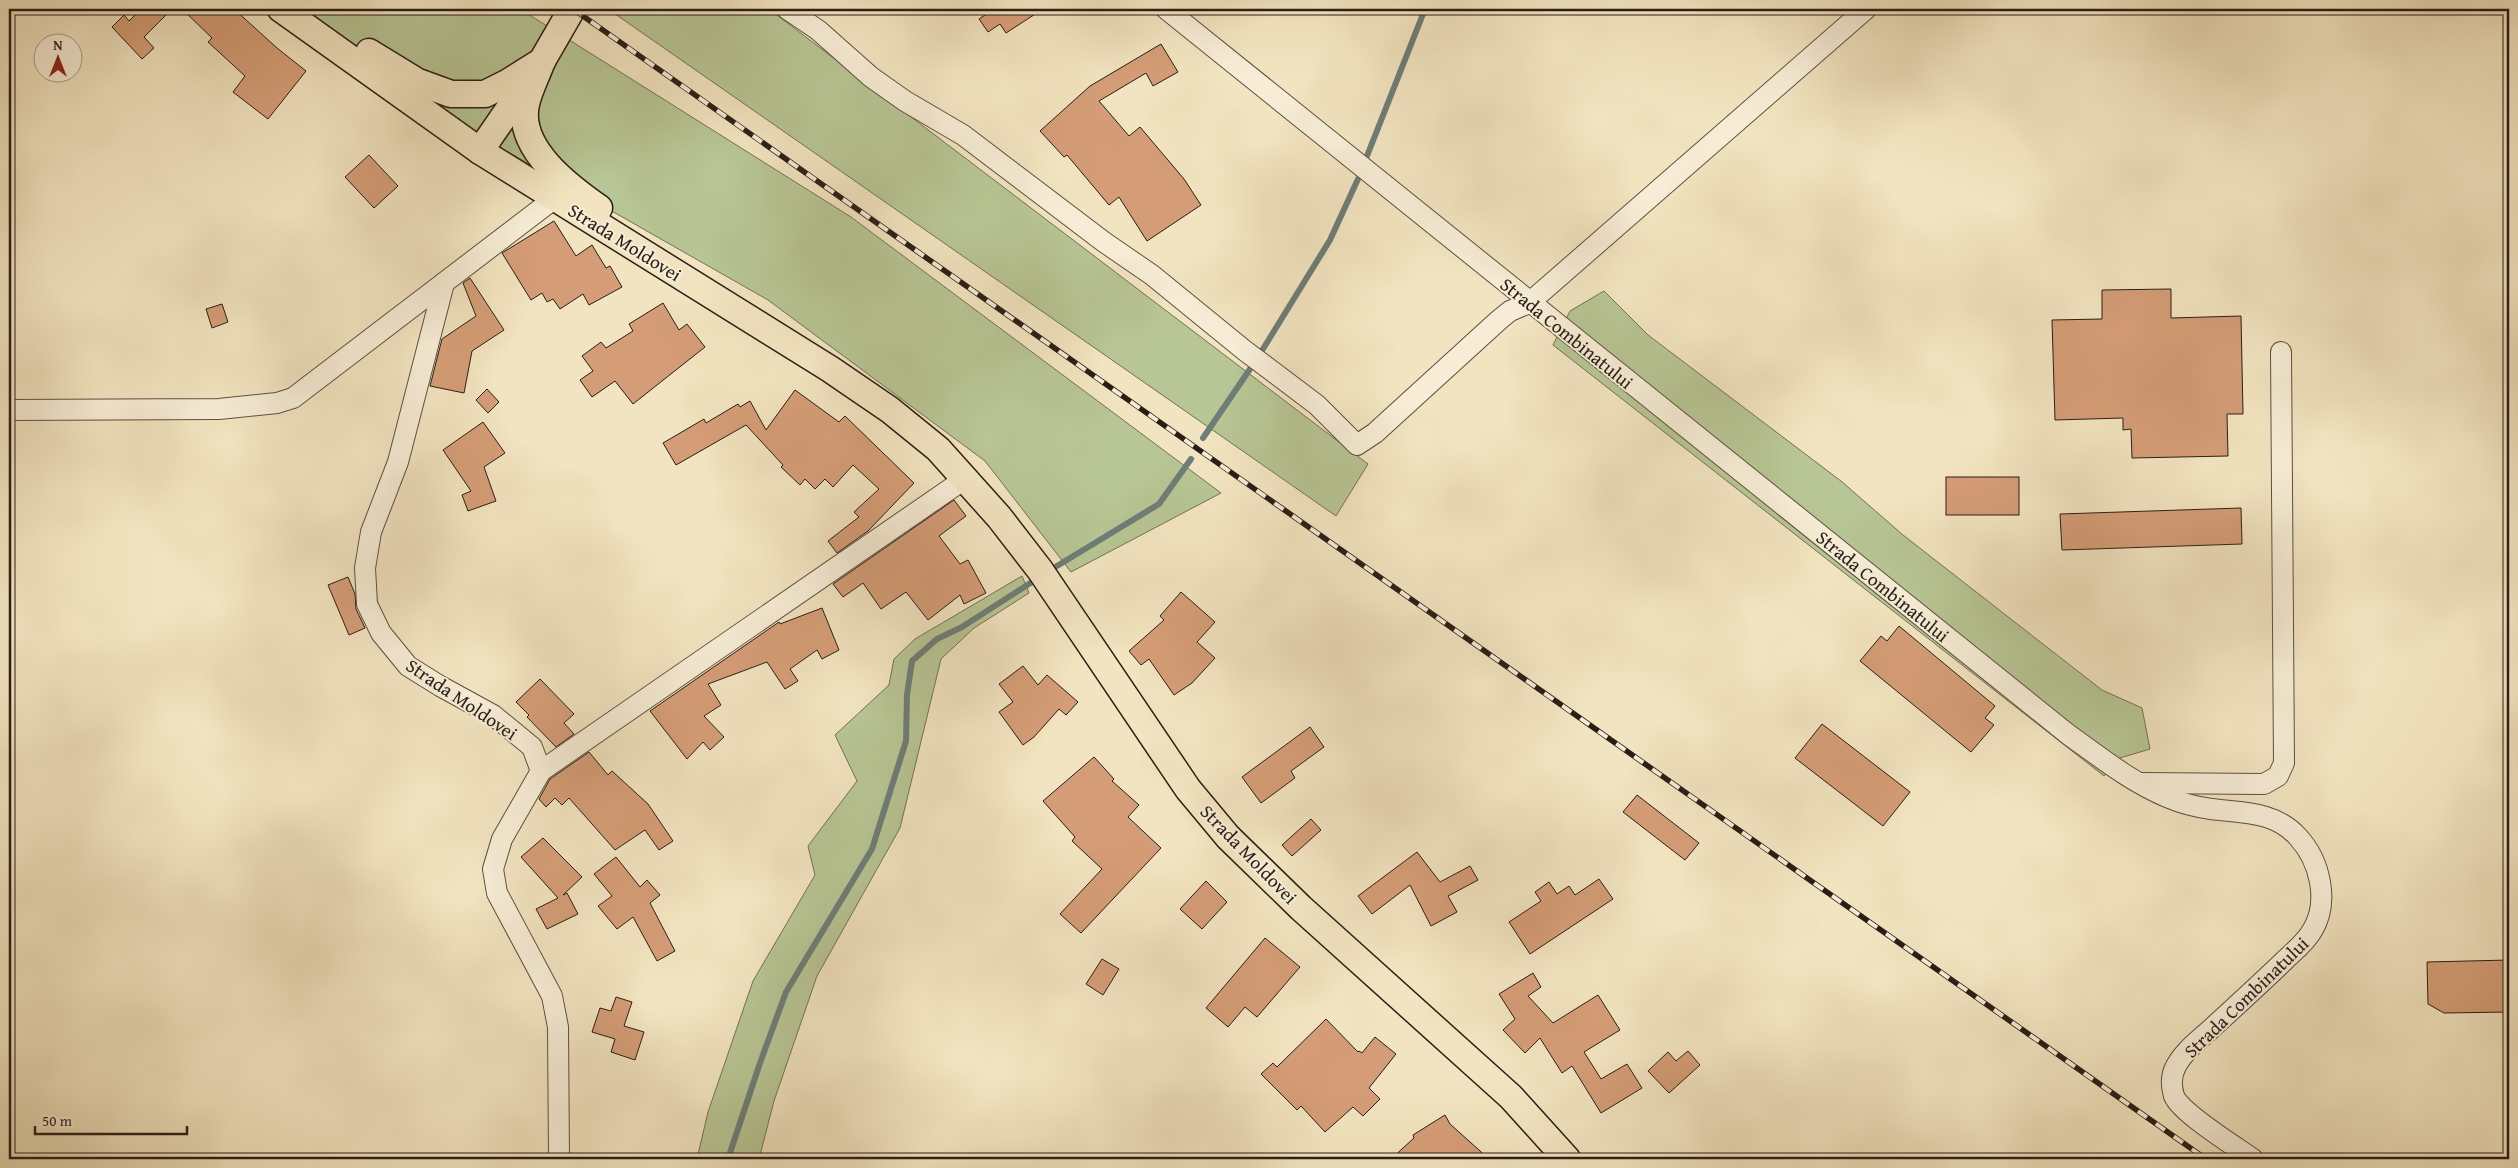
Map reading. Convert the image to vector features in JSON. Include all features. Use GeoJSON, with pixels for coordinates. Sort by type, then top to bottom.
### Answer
{"type":"FeatureCollection","features":[{"type":"Feature","properties":{"kind":"main road","name":"Strada Moldovei"},"geometry":{"type":"LineString","coordinates":[[281,9],[480,151],[830,369],[890,410],[938,449],[966,478],[1040,570],[1188,789],[1228,838],[1314,921],[1511,1096],[1567,1159]]}},
{"type":"Feature","properties":{"kind":"main road"},"geometry":{"type":"LineString","coordinates":[[302,9],[418,82],[451,94],[485,94],[507,83],[542,61]]}},
{"type":"Feature","properties":{"kind":"main road"},"geometry":{"type":"LineString","coordinates":[[480,151],[542,61],[572,9]]}},
{"type":"Feature","properties":{"kind":"main road"},"geometry":{"type":"LineString","coordinates":[[542,61],[525,105],[526,124],[530,141],[551,170],[588,200],[692,274],[731,309]]}},
{"type":"Feature","properties":{"kind":"street"},"geometry":{"type":"LineString","coordinates":[[786,9],[818,30],[871,77],[904,101],[964,136],[1104,242],[1152,275],[1244,350],[1317,405],[1357,445],[1387,423],[1499,320],[1510,311],[1529,302],[1866,9]]}},
{"type":"Feature","properties":{"kind":"street","name":"Strada Combinatului"},"geometry":{"type":"LineString","coordinates":[[1166,9],[2061,729],[2136,783],[2187,804],[2260,814],[2274,818],[2298,836],[2317,868],[2321,901],[2313,930],[2260,985],[2188,1050],[2175,1067],[2172,1083],[2175,1097],[2188,1112],[2253,1159]]}},
{"type":"Feature","properties":{"kind":"street"},"geometry":{"type":"LineString","coordinates":[[9,410],[219,409],[277,403],[293,398],[555,198]]}},
{"type":"Feature","properties":{"kind":"street","name":"Strada Moldovei"},"geometry":{"type":"LineString","coordinates":[[444,283],[398,462],[370,532],[365,568],[368,604],[381,633],[408,666],[493,715],[532,746],[541,771]]}},
{"type":"Feature","properties":{"kind":"street"},"geometry":{"type":"LineString","coordinates":[[2136,783],[2264,784],[2278,776],[2284,764],[2282,352]]}},
{"type":"Feature","properties":{"kind":"street"},"geometry":{"type":"LineString","coordinates":[[559,1159],[558,1026],[552,996],[497,893],[493,869],[502,838],[541,771],[966,478]]}},
{"type":"Feature","properties":{"kind":"green space"},"geometry":{"type":"Polygon","coordinates":[[[257,9],[520,9],[851,217],[1221,493],[1071,572],[985,461],[768,300],[257,9]]]}},
{"type":"Feature","properties":{"kind":"green space"},"geometry":{"type":"Polygon","coordinates":[[[608,9],[769,9],[1368,464],[1336,516],[608,9]]]}},
{"type":"Feature","properties":{"kind":"green space"},"geometry":{"type":"Polygon","coordinates":[[[1604,291],[1648,335],[1841,481],[1903,535],[2102,690],[2142,708],[2150,749],[2120,758],[2104,776],[1553,345],[1570,311],[1604,291]]]}},
{"type":"Feature","properties":{"kind":"green space"},"geometry":{"type":"Polygon","coordinates":[[[1022,576],[1029,593],[974,628],[941,659],[900,828],[817,976],[774,1101],[759,1159],[697,1159],[708,1112],[753,981],[815,875],[808,846],[857,781],[835,735],[889,685],[894,659],[915,639],[1022,576]]]}},
{"type":"Feature","properties":{"kind":"building"},"geometry":{"type":"Polygon","coordinates":[[[141,9],[172,9],[144,37],[154,48],[142,59],[112,27],[124,15],[129,21],[141,9]]]}},
{"type":"Feature","properties":{"kind":"building"},"geometry":{"type":"Polygon","coordinates":[[[182,9],[234,9],[306,71],[268,119],[233,92],[245,76],[208,42],[212,38],[182,9]]]}},
{"type":"Feature","properties":{"kind":"building"},"geometry":{"type":"Polygon","coordinates":[[[989,9],[1043,9],[1006,33],[1000,24],[988,32],[979,19],[991,11],[989,9]]]}},
{"type":"Feature","properties":{"kind":"building"},"geometry":{"type":"Polygon","coordinates":[[[1161,44],[1178,72],[1153,86],[1146,73],[1099,101],[1129,136],[1140,127],[1184,179],[1201,205],[1147,241],[1119,197],[1109,205],[1067,155],[1064,157],[1040,131],[1090,86],[1161,44]]]}},
{"type":"Feature","properties":{"kind":"building"},"geometry":{"type":"Polygon","coordinates":[[[369,155],[398,186],[374,208],[345,177],[369,155]]]}},
{"type":"Feature","properties":{"kind":"building"},"geometry":{"type":"Polygon","coordinates":[[[554,221],[576,256],[592,245],[606,268],[610,266],[622,287],[589,305],[583,294],[560,309],[553,299],[547,302],[542,293],[531,300],[502,253],[554,221]]]}},
{"type":"Feature","properties":{"kind":"building"},"geometry":{"type":"Polygon","coordinates":[[[470,278],[504,330],[472,351],[464,393],[430,386],[442,339],[476,316],[463,283],[470,278]]]}},
{"type":"Feature","properties":{"kind":"building"},"geometry":{"type":"Polygon","coordinates":[[[2171,289],[2171,318],[2241,316],[2243,414],[2227,414],[2228,456],[2132,458],[2131,429],[2123,430],[2123,418],[2055,420],[2052,320],[2102,319],[2102,290],[2171,289]]]}},
{"type":"Feature","properties":{"kind":"building"},"geometry":{"type":"Polygon","coordinates":[[[663,303],[679,330],[687,324],[705,347],[633,404],[615,381],[592,397],[580,380],[593,371],[582,356],[601,342],[606,348],[633,331],[629,324],[663,303]]]}},
{"type":"Feature","properties":{"kind":"building"},"geometry":{"type":"Polygon","coordinates":[[[222,304],[228,322],[212,328],[206,309],[222,304]]]}},
{"type":"Feature","properties":{"kind":"building"},"geometry":{"type":"Polygon","coordinates":[[[487,389],[499,402],[488,413],[476,400],[487,389]]]}},
{"type":"Feature","properties":{"kind":"building"},"geometry":{"type":"Polygon","coordinates":[[[795,390],[839,422],[845,416],[914,483],[868,531],[837,553],[828,541],[859,517],[854,512],[879,489],[853,465],[833,487],[825,479],[815,489],[805,479],[800,485],[781,467],[783,465],[746,425],[676,465],[663,443],[704,419],[706,423],[738,404],[740,407],[750,401],[766,430],[795,390]]]}},
{"type":"Feature","properties":{"kind":"building"},"geometry":{"type":"Polygon","coordinates":[[[483,422],[505,453],[484,467],[496,501],[468,511],[462,495],[471,491],[443,450],[483,422]]]}},
{"type":"Feature","properties":{"kind":"building"},"geometry":{"type":"Polygon","coordinates":[[[1946,477],[2019,477],[2019,515],[1946,515],[1946,477]]]}},
{"type":"Feature","properties":{"kind":"building"},"geometry":{"type":"Polygon","coordinates":[[[954,500],[966,516],[939,536],[960,564],[968,560],[986,593],[964,604],[960,595],[928,620],[906,592],[881,609],[863,583],[843,597],[833,584],[954,500]]]}},
{"type":"Feature","properties":{"kind":"building"},"geometry":{"type":"Polygon","coordinates":[[[2241,508],[2242,544],[2062,550],[2060,514],[2241,508]]]}},
{"type":"Feature","properties":{"kind":"building"},"geometry":{"type":"Polygon","coordinates":[[[348,577],[355,594],[356,609],[365,628],[349,635],[328,585],[348,577]]]}},
{"type":"Feature","properties":{"kind":"building"},"geometry":{"type":"Polygon","coordinates":[[[1181,592],[1215,622],[1197,642],[1215,658],[1192,683],[1174,695],[1149,659],[1141,665],[1129,651],[1164,620],[1160,616],[1181,592]]]}},
{"type":"Feature","properties":{"kind":"building"},"geometry":{"type":"Polygon","coordinates":[[[822,608],[839,650],[822,659],[817,650],[790,669],[798,681],[785,689],[767,662],[708,684],[721,705],[704,716],[724,737],[710,750],[703,742],[687,759],[650,711],[779,622],[780,624],[822,608]]]}},
{"type":"Feature","properties":{"kind":"building"},"geometry":{"type":"Polygon","coordinates":[[[1899,626],[1995,706],[1985,718],[1994,725],[1971,752],[1860,661],[1881,636],[1887,641],[1899,626]]]}},
{"type":"Feature","properties":{"kind":"building"},"geometry":{"type":"Polygon","coordinates":[[[1023,666],[1038,685],[1047,675],[1078,702],[1066,715],[1059,709],[1034,737],[1023,745],[999,712],[1013,702],[999,684],[1023,666]]]}},
{"type":"Feature","properties":{"kind":"building"},"geometry":{"type":"Polygon","coordinates":[[[540,679],[574,714],[564,723],[574,734],[556,747],[527,717],[529,715],[516,702],[540,679]]]}},
{"type":"Feature","properties":{"kind":"building"},"geometry":{"type":"Polygon","coordinates":[[[1822,724],[1910,792],[1883,826],[1795,758],[1822,724]]]}},
{"type":"Feature","properties":{"kind":"building"},"geometry":{"type":"Polygon","coordinates":[[[1310,727],[1324,747],[1291,771],[1295,778],[1261,803],[1242,777],[1310,727]]]}},
{"type":"Feature","properties":{"kind":"building"},"geometry":{"type":"Polygon","coordinates":[[[589,752],[608,775],[612,771],[648,804],[673,841],[659,850],[645,830],[615,850],[569,798],[562,805],[555,798],[546,807],[539,799],[550,779],[589,752]]]}},
{"type":"Feature","properties":{"kind":"building"},"geometry":{"type":"Polygon","coordinates":[[[1094,757],[1114,779],[1112,781],[1139,805],[1128,817],[1161,848],[1081,933],[1060,914],[1102,869],[1072,841],[1075,837],[1043,801],[1094,757]]]}},
{"type":"Feature","properties":{"kind":"building"},"geometry":{"type":"Polygon","coordinates":[[[1637,795],[1699,843],[1685,860],[1623,812],[1637,795]]]}},
{"type":"Feature","properties":{"kind":"building"},"geometry":{"type":"Polygon","coordinates":[[[1311,819],[1321,830],[1292,856],[1282,845],[1311,819]]]}},
{"type":"Feature","properties":{"kind":"building"},"geometry":{"type":"Polygon","coordinates":[[[543,838],[582,877],[563,895],[567,893],[578,914],[547,929],[536,909],[558,898],[521,857],[543,838]]]}},
{"type":"Feature","properties":{"kind":"building"},"geometry":{"type":"Polygon","coordinates":[[[1417,852],[1440,882],[1470,866],[1478,880],[1448,896],[1457,912],[1431,926],[1410,885],[1372,914],[1358,896],[1417,852]]]}},
{"type":"Feature","properties":{"kind":"building"},"geometry":{"type":"Polygon","coordinates":[[[616,857],[640,887],[647,880],[660,895],[650,903],[675,951],[657,961],[633,917],[617,929],[598,906],[612,896],[594,874],[616,857]]]}},
{"type":"Feature","properties":{"kind":"building"},"geometry":{"type":"Polygon","coordinates":[[[1599,879],[1613,899],[1530,954],[1509,922],[1541,901],[1535,892],[1549,882],[1557,894],[1569,886],[1575,895],[1599,879]]]}},
{"type":"Feature","properties":{"kind":"building"},"geometry":{"type":"Polygon","coordinates":[[[1206,881],[1227,902],[1202,929],[1180,909],[1206,881]]]}},
{"type":"Feature","properties":{"kind":"building"},"geometry":{"type":"Polygon","coordinates":[[[1265,938],[1300,967],[1257,1017],[1245,1007],[1228,1027],[1206,1008],[1265,938]]]}},
{"type":"Feature","properties":{"kind":"building"},"geometry":{"type":"Polygon","coordinates":[[[1102,959],[1119,969],[1103,995],[1086,984],[1102,959]]]}},
{"type":"Feature","properties":{"kind":"building"},"geometry":{"type":"Polygon","coordinates":[[[2509,960],[2509,1012],[2444,1013],[2428,1004],[2427,962],[2509,960]]]}},
{"type":"Feature","properties":{"kind":"building"},"geometry":{"type":"Polygon","coordinates":[[[1533,973],[1541,987],[1528,996],[1553,1023],[1598,995],[1620,1030],[1584,1052],[1601,1079],[1627,1064],[1642,1088],[1601,1113],[1572,1066],[1562,1073],[1540,1038],[1525,1053],[1503,1030],[1515,1019],[1499,994],[1533,973]]]}},
{"type":"Feature","properties":{"kind":"building"},"geometry":{"type":"Polygon","coordinates":[[[616,997],[632,1002],[624,1026],[644,1032],[635,1060],[611,1052],[615,1039],[592,1032],[600,1008],[611,1011],[616,997]]]}},
{"type":"Feature","properties":{"kind":"building"},"geometry":{"type":"Polygon","coordinates":[[[1326,1019],[1358,1052],[1362,1053],[1375,1037],[1396,1054],[1369,1088],[1380,1099],[1363,1116],[1353,1107],[1325,1132],[1301,1106],[1297,1110],[1261,1074],[1273,1063],[1277,1067],[1326,1019]]]}},
{"type":"Feature","properties":{"kind":"building"},"geometry":{"type":"Polygon","coordinates":[[[1688,1051],[1700,1065],[1669,1093],[1648,1071],[1668,1052],[1676,1061],[1688,1051]]]}},
{"type":"Feature","properties":{"kind":"building"},"geometry":{"type":"Polygon","coordinates":[[[1445,1115],[1450,1124],[1489,1159],[1391,1159],[1414,1138],[1413,1135],[1445,1115]]]}},
{"type":"Feature","properties":{"kind":"waterway"},"geometry":{"type":"LineString","coordinates":[[1367,156],[1425,9]]}},
{"type":"Feature","properties":{"kind":"waterway"},"geometry":{"type":"LineString","coordinates":[[1263,349],[1330,240],[1358,179]]}},
{"type":"Feature","properties":{"kind":"waterway"},"geometry":{"type":"LineString","coordinates":[[1203,438],[1250,369]]}},
{"type":"Feature","properties":{"kind":"waterway"},"geometry":{"type":"LineString","coordinates":[[1052,569],[1159,504],[1191,459]]}},
{"type":"Feature","properties":{"kind":"waterway"},"geometry":{"type":"LineString","coordinates":[[728,1159],[786,992],[872,849],[906,741],[907,695],[912,661],[937,639],[962,627],[1035,580]]}},
{"type":"Feature","properties":{"kind":"railway"},"geometry":{"type":"LineString","coordinates":[[573,9],[2206,1159]]}}]}
